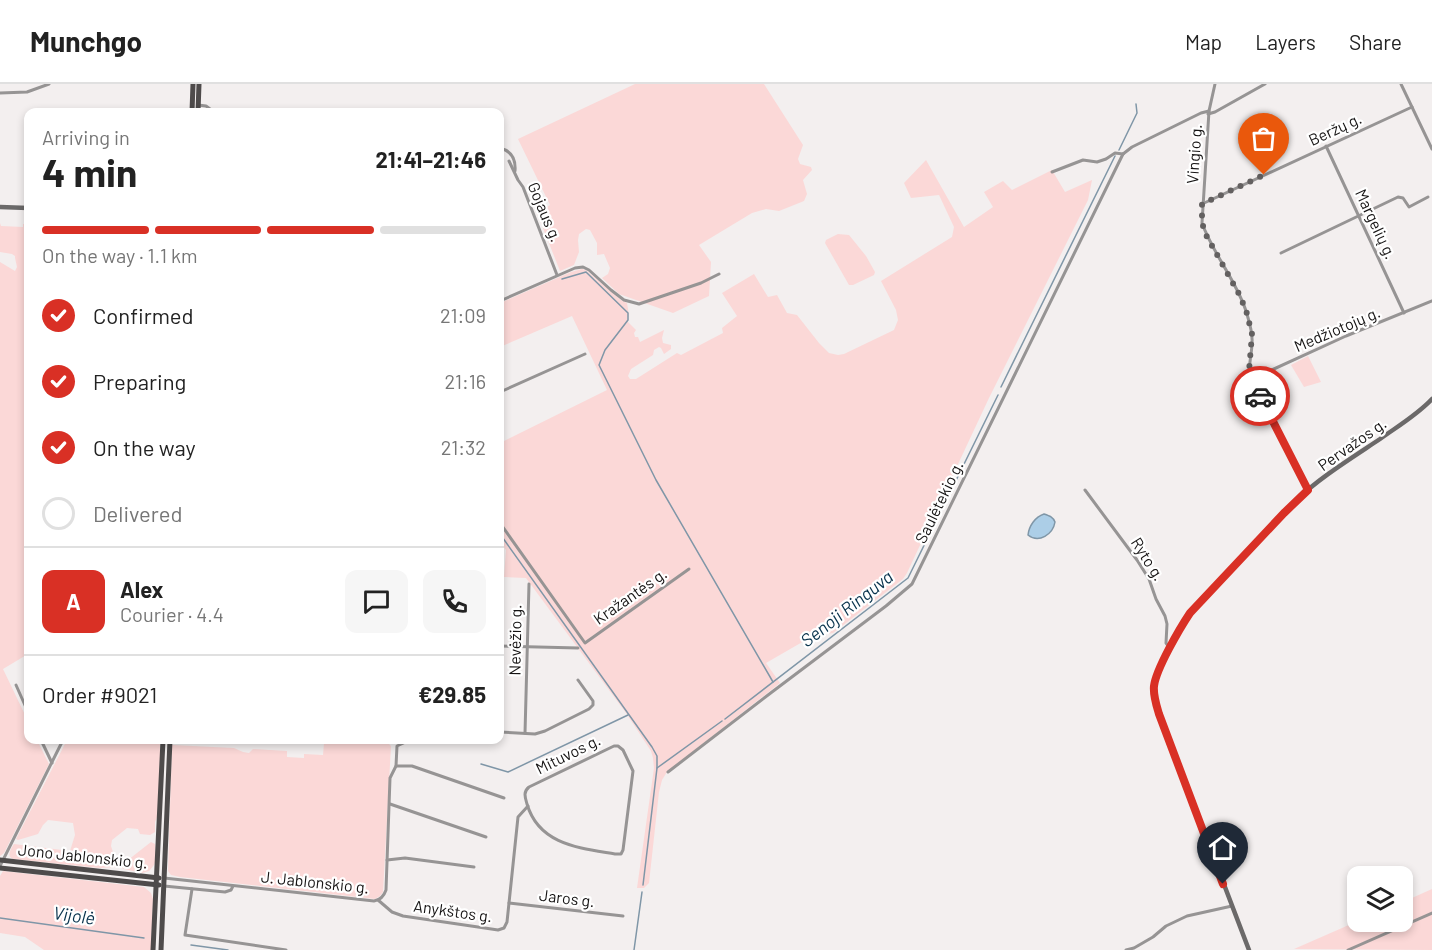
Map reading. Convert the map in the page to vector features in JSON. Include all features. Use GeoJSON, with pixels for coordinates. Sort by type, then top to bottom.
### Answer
{"type":"FeatureCollection","features":[{"type":"Feature","properties":{"kind":"main road"},"geometry":{"type":"LineString","coordinates":[[193,84],[198,108]]}},
{"type":"Feature","properties":{"kind":"main road"},"geometry":{"type":"LineString","coordinates":[[194,108],[200,84]]}},
{"type":"Feature","properties":{"kind":"main road"},"geometry":{"type":"LineString","coordinates":[[0,207],[24,208]]}},
{"type":"Feature","properties":{"kind":"main road","name":"Pervažos g."},"geometry":{"type":"LineString","coordinates":[[1249,950],[1155,702],[1155,680],[1183,624],[1194,609],[1284,513],[1341,464],[1416,414],[1432,399]]}},
{"type":"Feature","properties":{"kind":"main road"},"geometry":{"type":"LineString","coordinates":[[153,950],[156,885],[162,837],[165,770],[163,744]]}},
{"type":"Feature","properties":{"kind":"main road"},"geometry":{"type":"LineString","coordinates":[[165,770],[169,744]]}},
{"type":"Feature","properties":{"kind":"main road"},"geometry":{"type":"LineString","coordinates":[[161,950],[164,886],[162,837]]}},
{"type":"Feature","properties":{"kind":"main road","name":"Jono Jablonskio g."},"geometry":{"type":"LineString","coordinates":[[1,863],[164,878]]}},
{"type":"Feature","properties":{"kind":"main road","name":"Jono Jablonskio g."},"geometry":{"type":"LineString","coordinates":[[1,863],[164,886]]}},
{"type":"Feature","properties":{"kind":"street"},"geometry":{"type":"LineString","coordinates":[[0,93],[27,92],[48,84]]}},
{"type":"Feature","properties":{"kind":"street","name":"Vingio g."},"geometry":{"type":"LineString","coordinates":[[1215,84],[1208,113],[1202,223],[1206,235],[1246,310],[1252,334],[1249,366],[1252,379],[1308,490]]}},
{"type":"Feature","properties":{"kind":"street"},"geometry":{"type":"LineString","coordinates":[[1052,172],[1083,160],[1097,162],[1115,153],[1123,154],[1132,147],[1201,113],[1215,112],[1265,84]]}},
{"type":"Feature","properties":{"kind":"street"},"geometry":{"type":"LineString","coordinates":[[1401,84],[1432,149]]}},
{"type":"Feature","properties":{"kind":"street"},"geometry":{"type":"LineString","coordinates":[[197,101],[209,108]]}},
{"type":"Feature","properties":{"kind":"street","name":"Beržų g."},"geometry":{"type":"LineString","coordinates":[[1202,204],[1412,107]]}},
{"type":"Feature","properties":{"kind":"street","name":"Margelių g."},"geometry":{"type":"LineString","coordinates":[[1326,146],[1404,313]]}},
{"type":"Feature","properties":{"kind":"street"},"geometry":{"type":"LineString","coordinates":[[504,150],[512,155],[515,173]]}},
{"type":"Feature","properties":{"kind":"street","name":"Saulėtekio g."},"geometry":{"type":"LineString","coordinates":[[668,772],[912,584],[1123,154]]}},
{"type":"Feature","properties":{"kind":"street","name":"Gojaus g."},"geometry":{"type":"LineString","coordinates":[[509,160],[523,187],[557,274]]}},
{"type":"Feature","properties":{"kind":"street"},"geometry":{"type":"LineString","coordinates":[[1281,253],[1398,197],[1403,198],[1409,207],[1428,197]]}},
{"type":"Feature","properties":{"kind":"street"},"geometry":{"type":"LineString","coordinates":[[504,299],[575,268],[586,268],[624,300],[639,304],[701,283],[719,274]]}},
{"type":"Feature","properties":{"kind":"street","name":"Medžiotojų g."},"geometry":{"type":"LineString","coordinates":[[1252,379],[1346,336],[1432,301]]}},
{"type":"Feature","properties":{"kind":"street"},"geometry":{"type":"LineString","coordinates":[[504,390],[585,354]]}},
{"type":"Feature","properties":{"kind":"street","name":"Ryto g."},"geometry":{"type":"LineString","coordinates":[[1085,490],[1145,572],[1165,616],[1166,643],[1171,648]]}},
{"type":"Feature","properties":{"kind":"street","name":"Kražantės g."},"geometry":{"type":"LineString","coordinates":[[504,529],[585,643],[689,568]]}},
{"type":"Feature","properties":{"kind":"street","name":"Nevėžio g."},"geometry":{"type":"LineString","coordinates":[[525,733],[529,584]]}},
{"type":"Feature","properties":{"kind":"street"},"geometry":{"type":"LineString","coordinates":[[504,646],[578,648]]}},
{"type":"Feature","properties":{"kind":"street"},"geometry":{"type":"LineString","coordinates":[[504,732],[535,734],[589,709],[593,701],[578,680]]}},
{"type":"Feature","properties":{"kind":"street"},"geometry":{"type":"LineString","coordinates":[[16,685],[24,703]]}},
{"type":"Feature","properties":{"kind":"street"},"geometry":{"type":"LineString","coordinates":[[43,744],[52,763]]}},
{"type":"Feature","properties":{"kind":"street"},"geometry":{"type":"LineString","coordinates":[[1,863],[61,744]]}},
{"type":"Feature","properties":{"kind":"street"},"geometry":{"type":"LineString","coordinates":[[401,744],[397,746],[396,766],[412,766],[504,798]]}},
{"type":"Feature","properties":{"kind":"street","name":"Mituvos g."},"geometry":{"type":"LineString","coordinates":[[614,746],[623,750],[633,771],[621,854],[579,848],[555,840],[541,828],[528,806],[525,790],[529,787],[614,746]]}},
{"type":"Feature","properties":{"kind":"street","name":"J. Jablonskio g."},"geometry":{"type":"LineString","coordinates":[[164,878],[378,900],[386,890],[390,778],[396,766]]}},
{"type":"Feature","properties":{"kind":"street"},"geometry":{"type":"LineString","coordinates":[[390,804],[486,837]]}},
{"type":"Feature","properties":{"kind":"street"},"geometry":{"type":"LineString","coordinates":[[509,903],[518,817],[528,806]]}},
{"type":"Feature","properties":{"kind":"street"},"geometry":{"type":"LineString","coordinates":[[387,860],[405,858],[474,867]]}},
{"type":"Feature","properties":{"kind":"street","name":"J. Jablonskio g."},"geometry":{"type":"LineString","coordinates":[[164,886],[229,892],[233,886]]}},
{"type":"Feature","properties":{"kind":"street"},"geometry":{"type":"LineString","coordinates":[[192,889],[185,935],[286,950]]}},
{"type":"Feature","properties":{"kind":"street","name":"Anykštos g."},"geometry":{"type":"LineString","coordinates":[[378,900],[392,912],[403,916],[498,930],[504,928],[507,922],[509,903]]}},
{"type":"Feature","properties":{"kind":"street","name":"Jaros g."},"geometry":{"type":"LineString","coordinates":[[509,903],[623,916]]}},
{"type":"Feature","properties":{"kind":"street"},"geometry":{"type":"LineString","coordinates":[[1126,950],[1134,948],[1166,926],[1187,916],[1232,906]]}},
{"type":"Feature","properties":{"kind":"street"},"geometry":{"type":"LineString","coordinates":[[1348,950],[1432,913]]}},
{"type":"Feature","properties":{"kind":"shaded area"},"geometry":{"type":"Polygon","coordinates":[[[635,84],[764,84],[803,145],[798,159],[800,164],[811,167],[812,170],[803,180],[807,194],[804,201],[779,211],[766,209],[752,213],[699,245],[711,262],[709,296],[673,313],[619,294],[602,278],[608,274],[610,268],[604,254],[597,255],[597,243],[590,230],[586,229],[579,234],[579,252],[574,265],[560,271],[537,213],[550,205],[518,139],[635,84]]]}},
{"type":"Feature","properties":{"kind":"shaded area"},"geometry":{"type":"Polygon","coordinates":[[[926,160],[964,227],[993,207],[984,192],[1003,181],[1012,190],[1052,170],[1065,192],[1092,180],[1088,200],[989,398],[907,573],[903,579],[833,633],[811,637],[766,663],[780,683],[667,772],[659,792],[649,883],[644,888],[637,888],[654,768],[651,751],[626,713],[526,578],[504,577],[506,550],[504,547],[504,441],[607,390],[572,316],[504,345],[504,301],[571,272],[586,270],[627,303],[628,322],[636,330],[635,337],[638,337],[640,342],[664,330],[663,343],[671,345],[671,349],[664,354],[659,347],[654,350],[653,355],[631,369],[628,376],[630,379],[636,379],[677,353],[681,355],[723,333],[722,328],[737,316],[722,293],[754,274],[768,297],[777,295],[787,313],[797,315],[829,353],[844,354],[894,330],[898,320],[896,310],[881,281],[952,237],[954,227],[939,195],[911,198],[904,183],[926,160]]]}},
{"type":"Feature","properties":{"kind":"shaded area"},"geometry":{"type":"Polygon","coordinates":[[[0,223],[1,226],[23,227],[24,224],[24,656],[3,669],[24,713],[24,744],[39,744],[49,764],[4,853],[0,856],[0,262],[15,271],[17,267],[15,256],[0,252],[0,223]]]}},
{"type":"Feature","properties":{"kind":"shaded area"},"geometry":{"type":"Polygon","coordinates":[[[838,234],[849,235],[866,256],[875,272],[874,275],[849,285],[825,243],[826,240],[838,234]]]}},
{"type":"Feature","properties":{"kind":"shaded area"},"geometry":{"type":"Polygon","coordinates":[[[1308,356],[1321,382],[1304,387],[1291,365],[1308,356]]]}},
{"type":"Feature","properties":{"kind":"shaded area"},"geometry":{"type":"Polygon","coordinates":[[[65,744],[160,744],[158,815],[155,832],[150,835],[140,834],[138,829],[127,828],[112,840],[111,846],[118,865],[116,867],[99,868],[13,859],[10,856],[14,844],[70,851],[75,835],[73,823],[48,820],[38,834],[16,839],[65,744]]]}},
{"type":"Feature","properties":{"kind":"shaded area"},"geometry":{"type":"Polygon","coordinates":[[[324,744],[389,744],[391,746],[383,892],[380,896],[375,899],[171,875],[168,871],[172,745],[234,748],[249,753],[253,749],[287,751],[287,757],[304,758],[304,754],[323,755],[324,744]]]}},
{"type":"Feature","properties":{"kind":"shaded area"},"geometry":{"type":"Polygon","coordinates":[[[151,842],[155,844],[156,860],[149,871],[142,873],[122,868],[123,864],[151,842]]]}},
{"type":"Feature","properties":{"kind":"shaded area"},"geometry":{"type":"Polygon","coordinates":[[[3,871],[144,887],[151,893],[153,899],[151,950],[44,950],[25,937],[0,933],[0,876],[3,871]]]}},
{"type":"Feature","properties":{"kind":"shaded area"},"geometry":{"type":"Polygon","coordinates":[[[1432,889],[1432,950],[1294,949],[1347,926],[1347,932],[1413,932],[1413,898],[1432,889]]]}},
{"type":"Feature","properties":{"kind":"water"},"geometry":{"type":"Polygon","coordinates":[[[1044,514],[1053,519],[1054,526],[1045,536],[1032,538],[1028,535],[1033,522],[1044,514]]]}},
{"type":"Feature","properties":{"kind":"waterway","name":"Senoji Ringuva"},"geometry":{"type":"LineString","coordinates":[[1119,150],[1137,113],[1136,104]]}},
{"type":"Feature","properties":{"kind":"waterway","name":"Senoji Ringuva"},"geometry":{"type":"LineString","coordinates":[[1001,387],[1115,156]]}},
{"type":"Feature","properties":{"kind":"waterway"},"geometry":{"type":"LineString","coordinates":[[562,279],[586,272],[628,313],[628,320],[605,350],[599,365],[656,480],[773,682]]}},
{"type":"Feature","properties":{"kind":"waterway","name":"Senoji Ringuva"},"geometry":{"type":"LineString","coordinates":[[725,719],[908,578],[998,395]]}},
{"type":"Feature","properties":{"kind":"waterway"},"geometry":{"type":"LineString","coordinates":[[504,540],[657,756],[643,885]]}},
{"type":"Feature","properties":{"kind":"waterway"},"geometry":{"type":"LineString","coordinates":[[481,764],[508,772],[628,715]]}},
{"type":"Feature","properties":{"kind":"waterway","name":"Senoji Ringuva"},"geometry":{"type":"LineString","coordinates":[[657,768],[722,721]]}},
{"type":"Feature","properties":{"kind":"waterway"},"geometry":{"type":"LineString","coordinates":[[634,950],[642,892]]}},
{"type":"Feature","properties":{"kind":"waterway","name":"Vijolė"},"geometry":{"type":"LineString","coordinates":[[0,918],[144,938]]}},
{"type":"Feature","properties":{"kind":"waterway","name":"Vijolė"},"geometry":{"type":"LineString","coordinates":[[191,945],[228,950]]}},
{"type":"Feature","properties":{"kind":"way so far"},"geometry":{"type":"LineString","coordinates":[[1260,396],[1249,371],[1252,334],[1246,310],[1206,235],[1202,223],[1202,204],[1264,175]]}},
{"type":"Feature","properties":{"kind":"route"},"geometry":{"type":"LineString","coordinates":[[1223,884],[1159,714],[1154,687],[1158,673],[1190,613],[1293,503],[1308,490],[1260,396]]}}]}
